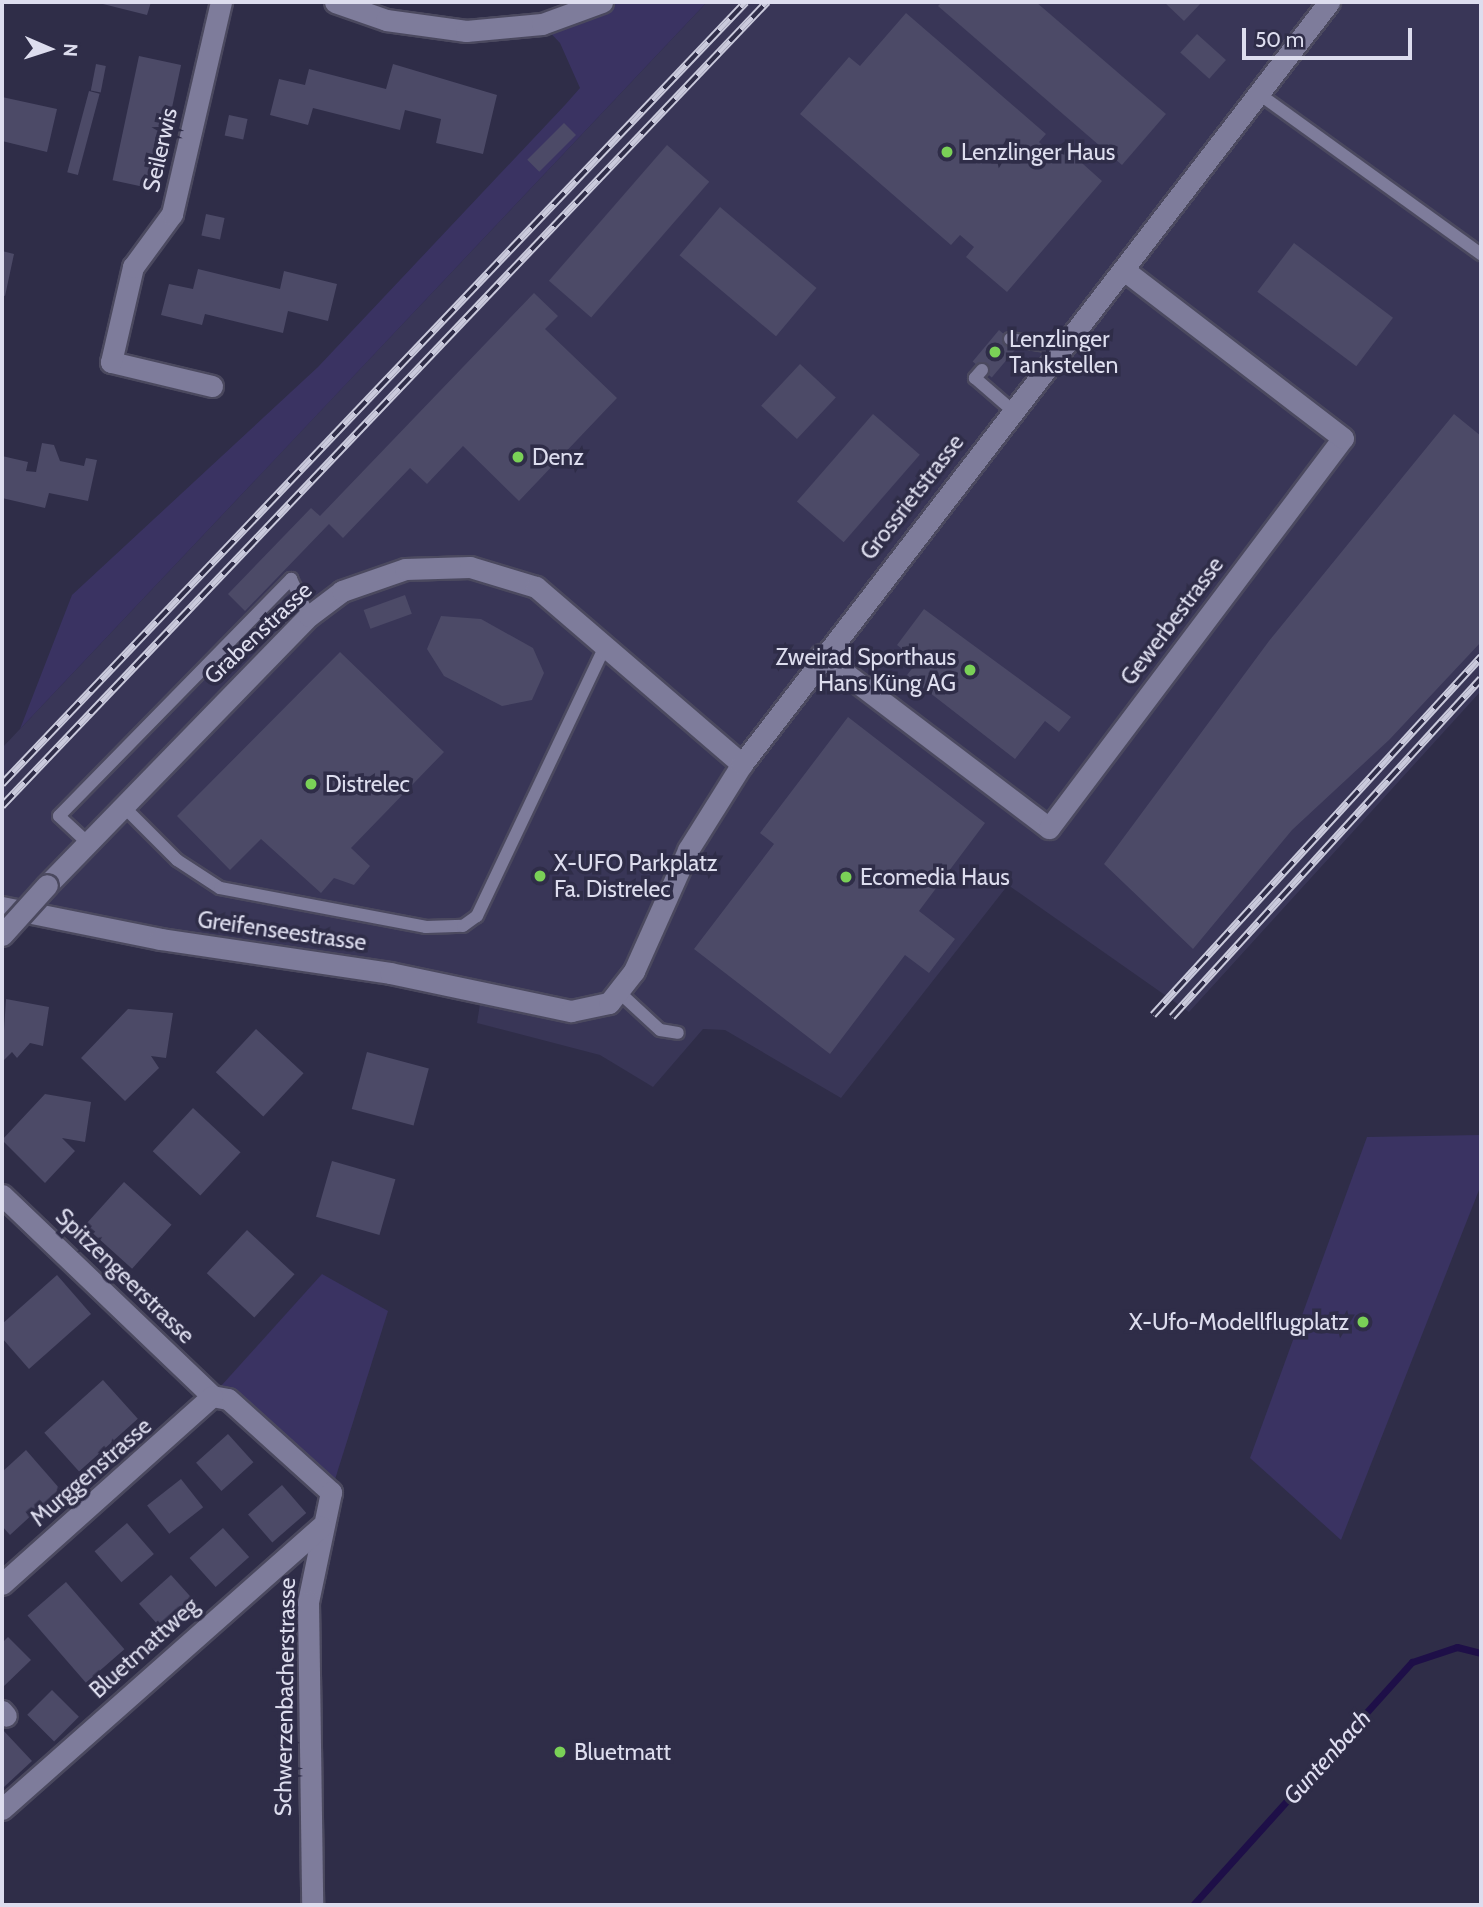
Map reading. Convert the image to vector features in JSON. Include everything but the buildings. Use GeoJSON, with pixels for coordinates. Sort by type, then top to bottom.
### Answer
{"type":"FeatureCollection","features":[{"type":"Feature","properties":{"kind":"street","name":"Seilerwis"},"geometry":{"type":"LineString","coordinates":[[212,386],[111,362],[133,267],[172,214],[221,2]]}},
{"type":"Feature","properties":{"kind":"street"},"geometry":{"type":"LineString","coordinates":[[335,2],[386,20],[466,31],[542,24],[602,2]]}},
{"type":"Feature","properties":{"kind":"street","name":"Grossrietstrasse"},"geometry":{"type":"LineString","coordinates":[[620,993],[688,850],[742,764],[821,655],[1125,271],[1329,2]]}},
{"type":"Feature","properties":{"kind":"street","name":"Gewerbestrasse"},"geometry":{"type":"LineString","coordinates":[[821,655],[1049,828],[1343,438],[1125,271]]}},
{"type":"Feature","properties":{"kind":"street","name":"Grabenstrasse"},"geometry":{"type":"LineString","coordinates":[[2,935],[309,616],[376,576],[437,564],[470,567],[536,587],[606,643],[742,764]]}},
{"type":"Feature","properties":{"kind":"street","name":"Greifenseestrasse"},"geometry":{"type":"LineString","coordinates":[[2,907],[160,939],[390,973],[555,1008],[598,1010],[620,993]]}},
{"type":"Feature","properties":{"kind":"street","name":"Spitzengeerstrasse"},"geometry":{"type":"LineString","coordinates":[[2,1195],[212,1396],[228,1399],[331,1493]]}},
{"type":"Feature","properties":{"kind":"street","name":"Murggenstrasse"},"geometry":{"type":"LineString","coordinates":[[2,1584],[212,1396]]}},
{"type":"Feature","properties":{"kind":"street","name":"Schwerzenbacherstrasse"},"geometry":{"type":"LineString","coordinates":[[312,1905],[307,1629],[320,1527],[331,1493]]}},
{"type":"Feature","properties":{"kind":"street","name":"Bluetmattweg"},"geometry":{"type":"LineString","coordinates":[[2,1809],[320,1527]]}},
{"type":"Feature","properties":{"kind":"lane"},"geometry":{"type":"LineString","coordinates":[[1259,94],[1481,254]]}},
{"type":"Feature","properties":{"kind":"lane"},"geometry":{"type":"LineString","coordinates":[[1010,339],[1064,348]]}},
{"type":"Feature","properties":{"kind":"lane"},"geometry":{"type":"LineString","coordinates":[[982,370],[975,378],[1013,411]]}},
{"type":"Feature","properties":{"kind":"lane"},"geometry":{"type":"LineString","coordinates":[[89,844],[59,816],[290,579],[309,616]]}},
{"type":"Feature","properties":{"kind":"lane"},"geometry":{"type":"LineString","coordinates":[[124,807],[177,860],[220,888],[444,930],[477,916],[606,643]]}},
{"type":"Feature","properties":{"kind":"lane"},"geometry":{"type":"LineString","coordinates":[[620,993],[660,1030],[678,1033]]}},
{"type":"Feature","properties":{"kind":"shaded area"},"geometry":{"type":"Polygon","coordinates":[[[602,2],[707,2],[20,729],[72,595],[318,367],[565,105],[580,88],[560,43],[542,24],[602,2]]]}},
{"type":"Feature","properties":{"kind":"shaded area"},"geometry":{"type":"Polygon","coordinates":[[[707,2],[1481,2],[1481,691],[1189,1012],[1008,885],[841,1098],[725,1030],[703,1029],[653,1087],[600,1055],[477,1023],[482,991],[17,912],[2,931],[2,748],[707,2]]]}},
{"type":"Feature","properties":{"kind":"shaded area","name":"X-Ufo-Modellflugplatz"},"geometry":{"type":"Polygon","coordinates":[[[1481,1135],[1481,1185],[1341,1540],[1250,1458],[1367,1137],[1481,1135]]]}},
{"type":"Feature","properties":{"kind":"shaded area"},"geometry":{"type":"Polygon","coordinates":[[[322,1274],[388,1311],[331,1492],[212,1396],[322,1274]]]}},
{"type":"Feature","properties":{"kind":"waterway","name":"Guntenbach"},"geometry":{"type":"LineString","coordinates":[[1193,1905],[1412,1662],[1457,1647],[1481,1653]]}},
{"type":"Feature","properties":{"kind":"railway"},"geometry":{"type":"LineString","coordinates":[[2,784],[746,2]]}},
{"type":"Feature","properties":{"kind":"railway"},"geometry":{"type":"LineString","coordinates":[[2,806],[767,2]]}},
{"type":"Feature","properties":{"kind":"railway"},"geometry":{"type":"LineString","coordinates":[[1153,1015],[1481,657]]}},
{"type":"Feature","properties":{"kind":"railway"},"geometry":{"type":"LineString","coordinates":[[1172,1017],[1481,679]]}},
{"type":"Feature","properties":{"kind":"place","name":"Lenzlinger Haus"},"geometry":{"type":"Point","coordinates":[947,152]}},
{"type":"Feature","properties":{"kind":"place","name":"Lenzlinger Tankstellen"},"geometry":{"type":"Point","coordinates":[995,352]}},
{"type":"Feature","properties":{"kind":"place","name":"Denz"},"geometry":{"type":"Point","coordinates":[518,457]}},
{"type":"Feature","properties":{"kind":"place","name":"Zweirad Sporthaus Hans Küng AG"},"geometry":{"type":"Point","coordinates":[970,670]}},
{"type":"Feature","properties":{"kind":"place","name":"Distrelec"},"geometry":{"type":"Point","coordinates":[311,784]}},
{"type":"Feature","properties":{"kind":"place","name":"X-UFO Parkplatz Fa. Distrelec"},"geometry":{"type":"Point","coordinates":[540,876]}},
{"type":"Feature","properties":{"kind":"place","name":"Ecomedia Haus"},"geometry":{"type":"Point","coordinates":[846,877]}},
{"type":"Feature","properties":{"kind":"place","name":"X-Ufo-Modellflugplatz"},"geometry":{"type":"Point","coordinates":[1363,1322]}},
{"type":"Feature","properties":{"kind":"place","name":"Bluetmatt"},"geometry":{"type":"Point","coordinates":[560,1752]}}]}
